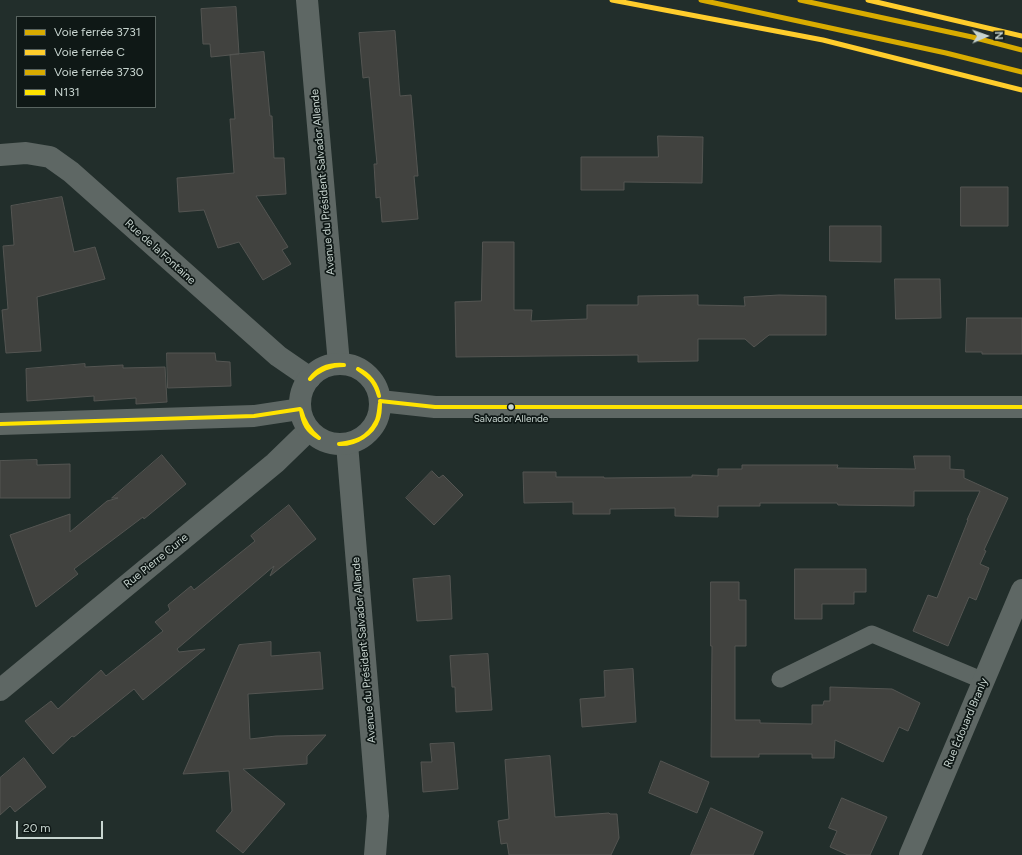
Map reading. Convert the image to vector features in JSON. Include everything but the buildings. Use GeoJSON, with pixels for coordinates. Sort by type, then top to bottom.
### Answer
{"type":"FeatureCollection","features":[{"type":"Feature","properties":{"kind":"street","name":"Avenue du Président Salvador Allende"},"geometry":{"type":"LineString","coordinates":[[307,0],[339,364]]}},
{"type":"Feature","properties":{"kind":"street","name":"Rue de la Fontaine"},"geometry":{"type":"LineString","coordinates":[[0,154],[26,153],[50,157],[71,172],[278,356],[310,378]]}},
{"type":"Feature","properties":{"kind":"street"},"geometry":{"type":"LineString","coordinates":[[339,364],[360,369],[367,375],[378,391],[380,401],[380,412],[377,422],[372,430],[357,441],[341,445],[328,443],[318,438],[309,430],[302,418],[300,409],[302,390],[307,381],[323,368],[339,364]]}},
{"type":"Feature","properties":{"kind":"street"},"geometry":{"type":"LineString","coordinates":[[380,401],[435,407],[1022,407]]}},
{"type":"Feature","properties":{"kind":"street"},"geometry":{"type":"LineString","coordinates":[[0,424],[254,416],[300,409]]}},
{"type":"Feature","properties":{"kind":"street","name":"Rue Pierre Curie"},"geometry":{"type":"LineString","coordinates":[[0,690],[275,463],[309,430]]}},
{"type":"Feature","properties":{"kind":"street","name":"Avenue du Président Salvador Allende"},"geometry":{"type":"LineString","coordinates":[[347,444],[378,816],[375,855]]}},
{"type":"Feature","properties":{"kind":"street","name":"Rue Édouard Branly"},"geometry":{"type":"LineString","coordinates":[[910,855],[1022,590]]}},
{"type":"Feature","properties":{"kind":"lane"},"geometry":{"type":"LineString","coordinates":[[780,679],[872,634],[984,681]]}},
{"type":"Feature","properties":{"kind":"rail line","name":"C"},"geometry":{"type":"LineString","coordinates":[[612,0],[823,40],[1022,90]]}},
{"type":"Feature","properties":{"kind":"rail line","name":"3731"},"geometry":{"type":"LineString","coordinates":[[701,0],[946,53],[1022,72]]}},
{"type":"Feature","properties":{"kind":"rail line","name":"3730"},"geometry":{"type":"LineString","coordinates":[[800,0],[972,37],[1022,50]]}},
{"type":"Feature","properties":{"kind":"rail line","name":"C"},"geometry":{"type":"LineString","coordinates":[[868,0],[1022,36]]}},
{"type":"Feature","properties":{"kind":"transit line","name":"N131"},"geometry":{"type":"LineString","coordinates":[[310,379],[321,369],[334,365],[344,365]]}},
{"type":"Feature","properties":{"kind":"transit line","name":"N131"},"geometry":{"type":"LineString","coordinates":[[310,379],[326,368],[344,365]]}},
{"type":"Feature","properties":{"kind":"transit line","name":"N131"},"geometry":{"type":"LineString","coordinates":[[358,369],[372,380],[379,396]]}},
{"type":"Feature","properties":{"kind":"transit line","name":"N131"},"geometry":{"type":"LineString","coordinates":[[358,369],[372,380],[379,396]]}},
{"type":"Feature","properties":{"kind":"transit line","name":"N131"},"geometry":{"type":"LineString","coordinates":[[380,401],[435,407],[1022,407]]}},
{"type":"Feature","properties":{"kind":"transit line","name":"N131"},"geometry":{"type":"LineString","coordinates":[[339,444],[351,443],[368,434],[378,419],[380,413],[380,403]]}},
{"type":"Feature","properties":{"kind":"transit line","name":"N131"},"geometry":{"type":"LineString","coordinates":[[339,444],[351,442],[361,438],[369,432],[377,420],[380,403]]}},
{"type":"Feature","properties":{"kind":"transit line","name":"N131"},"geometry":{"type":"LineString","coordinates":[[0,424],[254,416],[300,409]]}},
{"type":"Feature","properties":{"kind":"transit line","name":"N131"},"geometry":{"type":"LineString","coordinates":[[301,410],[307,426],[319,438]]}},
{"type":"Feature","properties":{"kind":"transit line","name":"N131"},"geometry":{"type":"LineString","coordinates":[[301,410],[306,427],[311,433],[319,438]]}},
{"type":"Feature","properties":{"kind":"place","name":"Salvador Allende"},"geometry":{"type":"Point","coordinates":[511,407]}}]}
